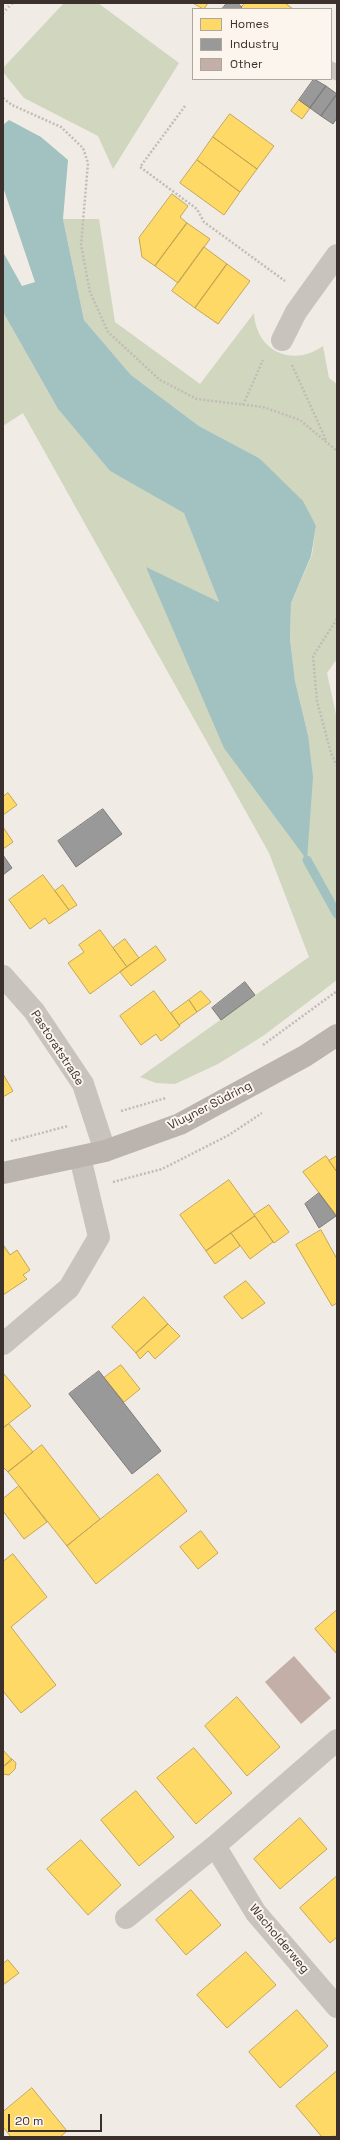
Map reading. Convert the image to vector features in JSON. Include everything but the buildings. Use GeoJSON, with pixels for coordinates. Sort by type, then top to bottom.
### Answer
{"type":"FeatureCollection","features":[{"type":"Feature","properties":{"kind":"street"},"geometry":{"type":"LineString","coordinates":[[282,340],[296,312],[337,255]]}},
{"type":"Feature","properties":{"kind":"street","name":"Pastoratstraße"},"geometry":{"type":"LineString","coordinates":[[3,976],[34,1011],[83,1084],[105,1151]]}},
{"type":"Feature","properties":{"kind":"street","name":"Vluyner Südring"},"geometry":{"type":"LineString","coordinates":[[3,1173],[105,1151],[180,1124],[305,1056],[337,1035]]}},
{"type":"Feature","properties":{"kind":"street"},"geometry":{"type":"LineString","coordinates":[[3,1344],[69,1288],[99,1236],[80,1157]]}},
{"type":"Feature","properties":{"kind":"street"},"geometry":{"type":"LineString","coordinates":[[126,1918],[215,1846],[337,1740]]}},
{"type":"Feature","properties":{"kind":"street","name":"Wacholderweg"},"geometry":{"type":"LineString","coordinates":[[215,1846],[256,1913],[337,2007]]}},
{"type":"Feature","properties":{"kind":"path"},"geometry":{"type":"LineString","coordinates":[[3,98],[12,105],[61,127],[83,148],[88,164],[81,245],[90,292],[108,332],[160,380],[197,399],[243,406],[263,407],[300,420],[337,451]]}},
{"type":"Feature","properties":{"kind":"path"},"geometry":{"type":"LineString","coordinates":[[185,106],[140,167],[197,209],[204,222],[307,297]]}},
{"type":"Feature","properties":{"kind":"path"},"geometry":{"type":"LineString","coordinates":[[243,406],[268,349],[282,340],[326,441]]}},
{"type":"Feature","properties":{"kind":"path"},"geometry":{"type":"LineString","coordinates":[[337,619],[313,656],[317,701],[331,753],[337,766]]}},
{"type":"Feature","properties":{"kind":"path"},"geometry":{"type":"LineString","coordinates":[[258,1049],[337,991]]}},
{"type":"Feature","properties":{"kind":"path"},"geometry":{"type":"LineString","coordinates":[[3,1143],[94,1120],[167,1097]]}},
{"type":"Feature","properties":{"kind":"green space"},"geometry":{"type":"Polygon","coordinates":[[[64,3],[98,3],[179,63],[113,169],[98,136],[24,98],[3,72],[3,68],[64,3]]]}},
{"type":"Feature","properties":{"kind":"green space"},"geometry":{"type":"Polygon","coordinates":[[[63,219],[99,219],[115,322],[200,384],[254,313],[256,326],[261,337],[269,346],[278,352],[288,355],[299,355],[311,352],[323,346],[329,378],[337,384],[337,659],[327,673],[337,719],[337,980],[263,1036],[218,1064],[175,1084],[156,1083],[140,1077],[309,957],[269,853],[23,413],[3,426],[3,312],[58,409],[110,471],[184,512],[219,602],[146,568],[308,735],[295,681],[290,639],[291,603],[312,555],[316,526],[259,458],[199,426],[131,375],[84,320],[63,219]]]}},
{"type":"Feature","properties":{"kind":"water"},"geometry":{"type":"Polygon","coordinates":[[[9,120],[41,137],[68,160],[63,219],[84,320],[131,375],[199,426],[259,458],[303,501],[316,526],[311,556],[291,603],[290,639],[295,681],[308,735],[313,777],[307,860],[224,748],[146,567],[219,602],[184,513],[110,471],[58,409],[3,312],[3,252],[22,286],[35,282],[3,187],[3,125],[9,120]]]}},
{"type":"Feature","properties":{"kind":"waterway"},"geometry":{"type":"LineString","coordinates":[[307,860],[337,914]]}},
{"type":"Feature","properties":{"kind":"railway"},"geometry":{"type":"LineString","coordinates":[[3,13],[12,3]]}}]}
